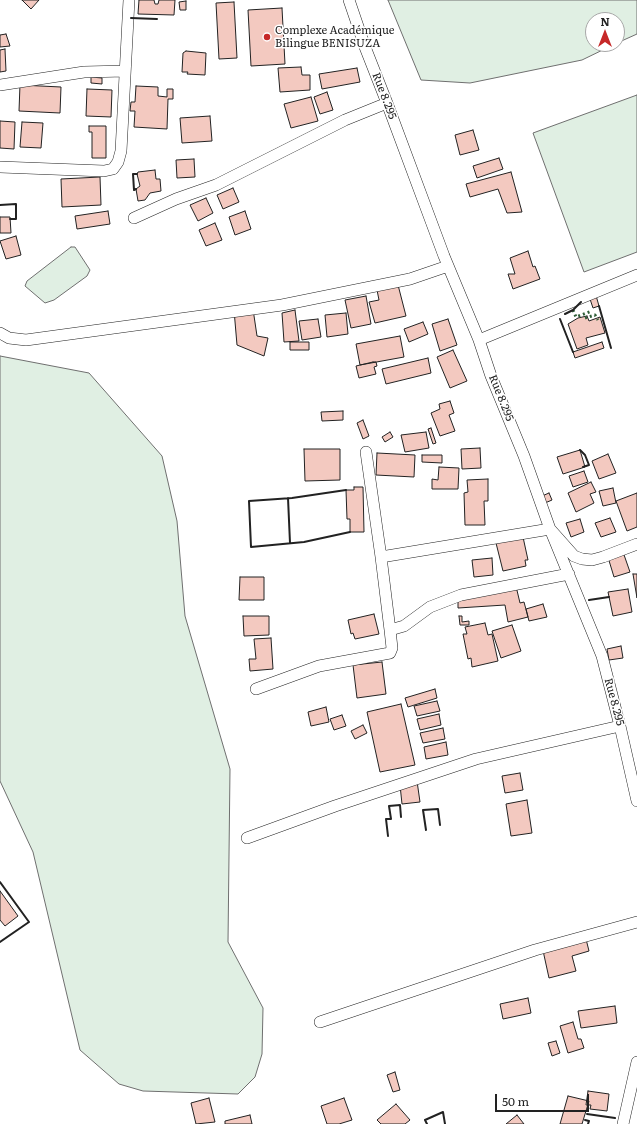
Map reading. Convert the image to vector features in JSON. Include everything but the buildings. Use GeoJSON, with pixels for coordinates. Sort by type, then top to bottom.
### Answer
{"type":"FeatureCollection","features":[{"type":"Feature","properties":{"kind":"street"},"geometry":{"type":"LineString","coordinates":[[0,167],[104,171],[113,169],[118,162],[121,151],[130,0]]}},
{"type":"Feature","properties":{"kind":"street","name":"Rue 8.295"},"geometry":{"type":"LineString","coordinates":[[349,0],[365,47],[448,266],[479,340],[491,376],[524,456],[550,530],[602,656],[637,801]]}},
{"type":"Feature","properties":{"kind":"street"},"geometry":{"type":"LineString","coordinates":[[0,85],[84,72],[126,70]]}},
{"type":"Feature","properties":{"kind":"street"},"geometry":{"type":"LineString","coordinates":[[134,218],[176,199],[216,185],[345,120],[387,103]]}},
{"type":"Feature","properties":{"kind":"street"},"geometry":{"type":"LineString","coordinates":[[0,333],[9,338],[26,340],[282,305],[410,279],[448,266]]}},
{"type":"Feature","properties":{"kind":"street"},"geometry":{"type":"LineString","coordinates":[[479,340],[637,276]]}},
{"type":"Feature","properties":{"kind":"street"},"geometry":{"type":"LineString","coordinates":[[256,690],[319,666],[390,652],[392,648],[366,452]]}},
{"type":"Feature","properties":{"kind":"street"},"geometry":{"type":"LineString","coordinates":[[381,557],[550,530],[574,556],[582,559],[592,560],[603,557],[637,544]]}},
{"type":"Feature","properties":{"kind":"street"},"geometry":{"type":"LineString","coordinates":[[390,630],[404,626],[430,607],[461,595],[569,574]]}},
{"type":"Feature","properties":{"kind":"street"},"geometry":{"type":"LineString","coordinates":[[247,838],[335,806],[476,759],[620,726]]}},
{"type":"Feature","properties":{"kind":"street"},"geometry":{"type":"LineString","coordinates":[[320,1022],[535,950],[637,922]]}},
{"type":"Feature","properties":{"kind":"street"},"geometry":{"type":"LineString","coordinates":[[623,1124],[637,1062]]}},
{"type":"Feature","properties":{"kind":"green space"},"geometry":{"type":"Polygon","coordinates":[[[388,0],[637,0],[637,34],[625,39],[625,12],[585,12],[585,52],[598,52],[582,60],[470,83],[421,80],[388,0]]]}},
{"type":"Feature","properties":{"kind":"green space"},"geometry":{"type":"Polygon","coordinates":[[[637,95],[637,252],[584,272],[533,133],[637,95]]]}},
{"type":"Feature","properties":{"kind":"green space"},"geometry":{"type":"Polygon","coordinates":[[[71,247],[75,247],[90,270],[87,276],[54,300],[45,303],[25,286],[27,281],[71,247]]]}},
{"type":"Feature","properties":{"kind":"green space"},"geometry":{"type":"Polygon","coordinates":[[[0,356],[89,373],[162,456],[177,521],[185,616],[230,769],[228,942],[263,1008],[262,1054],[255,1077],[238,1094],[143,1091],[119,1084],[80,1050],[33,852],[0,781],[0,356]]]}},
{"type":"Feature","properties":{"kind":"hedge"},"geometry":{"type":"LineString","coordinates":[[573,310],[576,317],[592,311]]}},
{"type":"Feature","properties":{"kind":"hedge"},"geometry":{"type":"LineString","coordinates":[[585,318],[595,315],[598,320]]}},
{"type":"Feature","properties":{"kind":"wall"},"geometry":{"type":"LineString","coordinates":[[131,18],[157,19]]}},
{"type":"Feature","properties":{"kind":"wall"},"geometry":{"type":"LineString","coordinates":[[136,189],[134,190],[133,174],[137,174]]}},
{"type":"Feature","properties":{"kind":"wall"},"geometry":{"type":"LineString","coordinates":[[0,205],[16,204],[16,219],[10,219]]}},
{"type":"Feature","properties":{"kind":"wall"},"geometry":{"type":"LineString","coordinates":[[565,314],[573,310],[581,302]]}},
{"type":"Feature","properties":{"kind":"wall"},"geometry":{"type":"LineString","coordinates":[[599,306],[611,348]]}},
{"type":"Feature","properties":{"kind":"wall"},"geometry":{"type":"LineString","coordinates":[[560,319],[573,352]]}},
{"type":"Feature","properties":{"kind":"wall"},"geometry":{"type":"LineString","coordinates":[[580,450],[585,455],[589,465],[583,467]]}},
{"type":"Feature","properties":{"kind":"wall"},"geometry":{"type":"LineString","coordinates":[[346,490],[292,498],[249,501],[251,547],[304,542],[350,532]]}},
{"type":"Feature","properties":{"kind":"wall"},"geometry":{"type":"LineString","coordinates":[[288,498],[290,543]]}},
{"type":"Feature","properties":{"kind":"wall"},"geometry":{"type":"LineString","coordinates":[[589,600],[609,597]]}},
{"type":"Feature","properties":{"kind":"wall"},"geometry":{"type":"LineString","coordinates":[[388,836],[386,819],[391,819],[389,806],[400,805],[401,817]]}},
{"type":"Feature","properties":{"kind":"wall"},"geometry":{"type":"LineString","coordinates":[[426,830],[423,810],[438,809],[440,825]]}},
{"type":"Feature","properties":{"kind":"wall"},"geometry":{"type":"LineString","coordinates":[[0,882],[29,922],[0,942]]}},
{"type":"Feature","properties":{"kind":"wall"},"geometry":{"type":"LineString","coordinates":[[427,1124],[425,1120],[443,1112],[445,1124]]}},
{"type":"Feature","properties":{"kind":"wall"},"geometry":{"type":"LineString","coordinates":[[587,1114],[615,1118]]}},
{"type":"Feature","properties":{"kind":"wall"},"geometry":{"type":"LineString","coordinates":[[585,1120],[589,1121],[588,1124]]}},
{"type":"Feature","properties":{"kind":"place","name":"Complexe Académique Bilingue BENISUZA"},"geometry":{"type":"Point","coordinates":[267,37]}}]}
